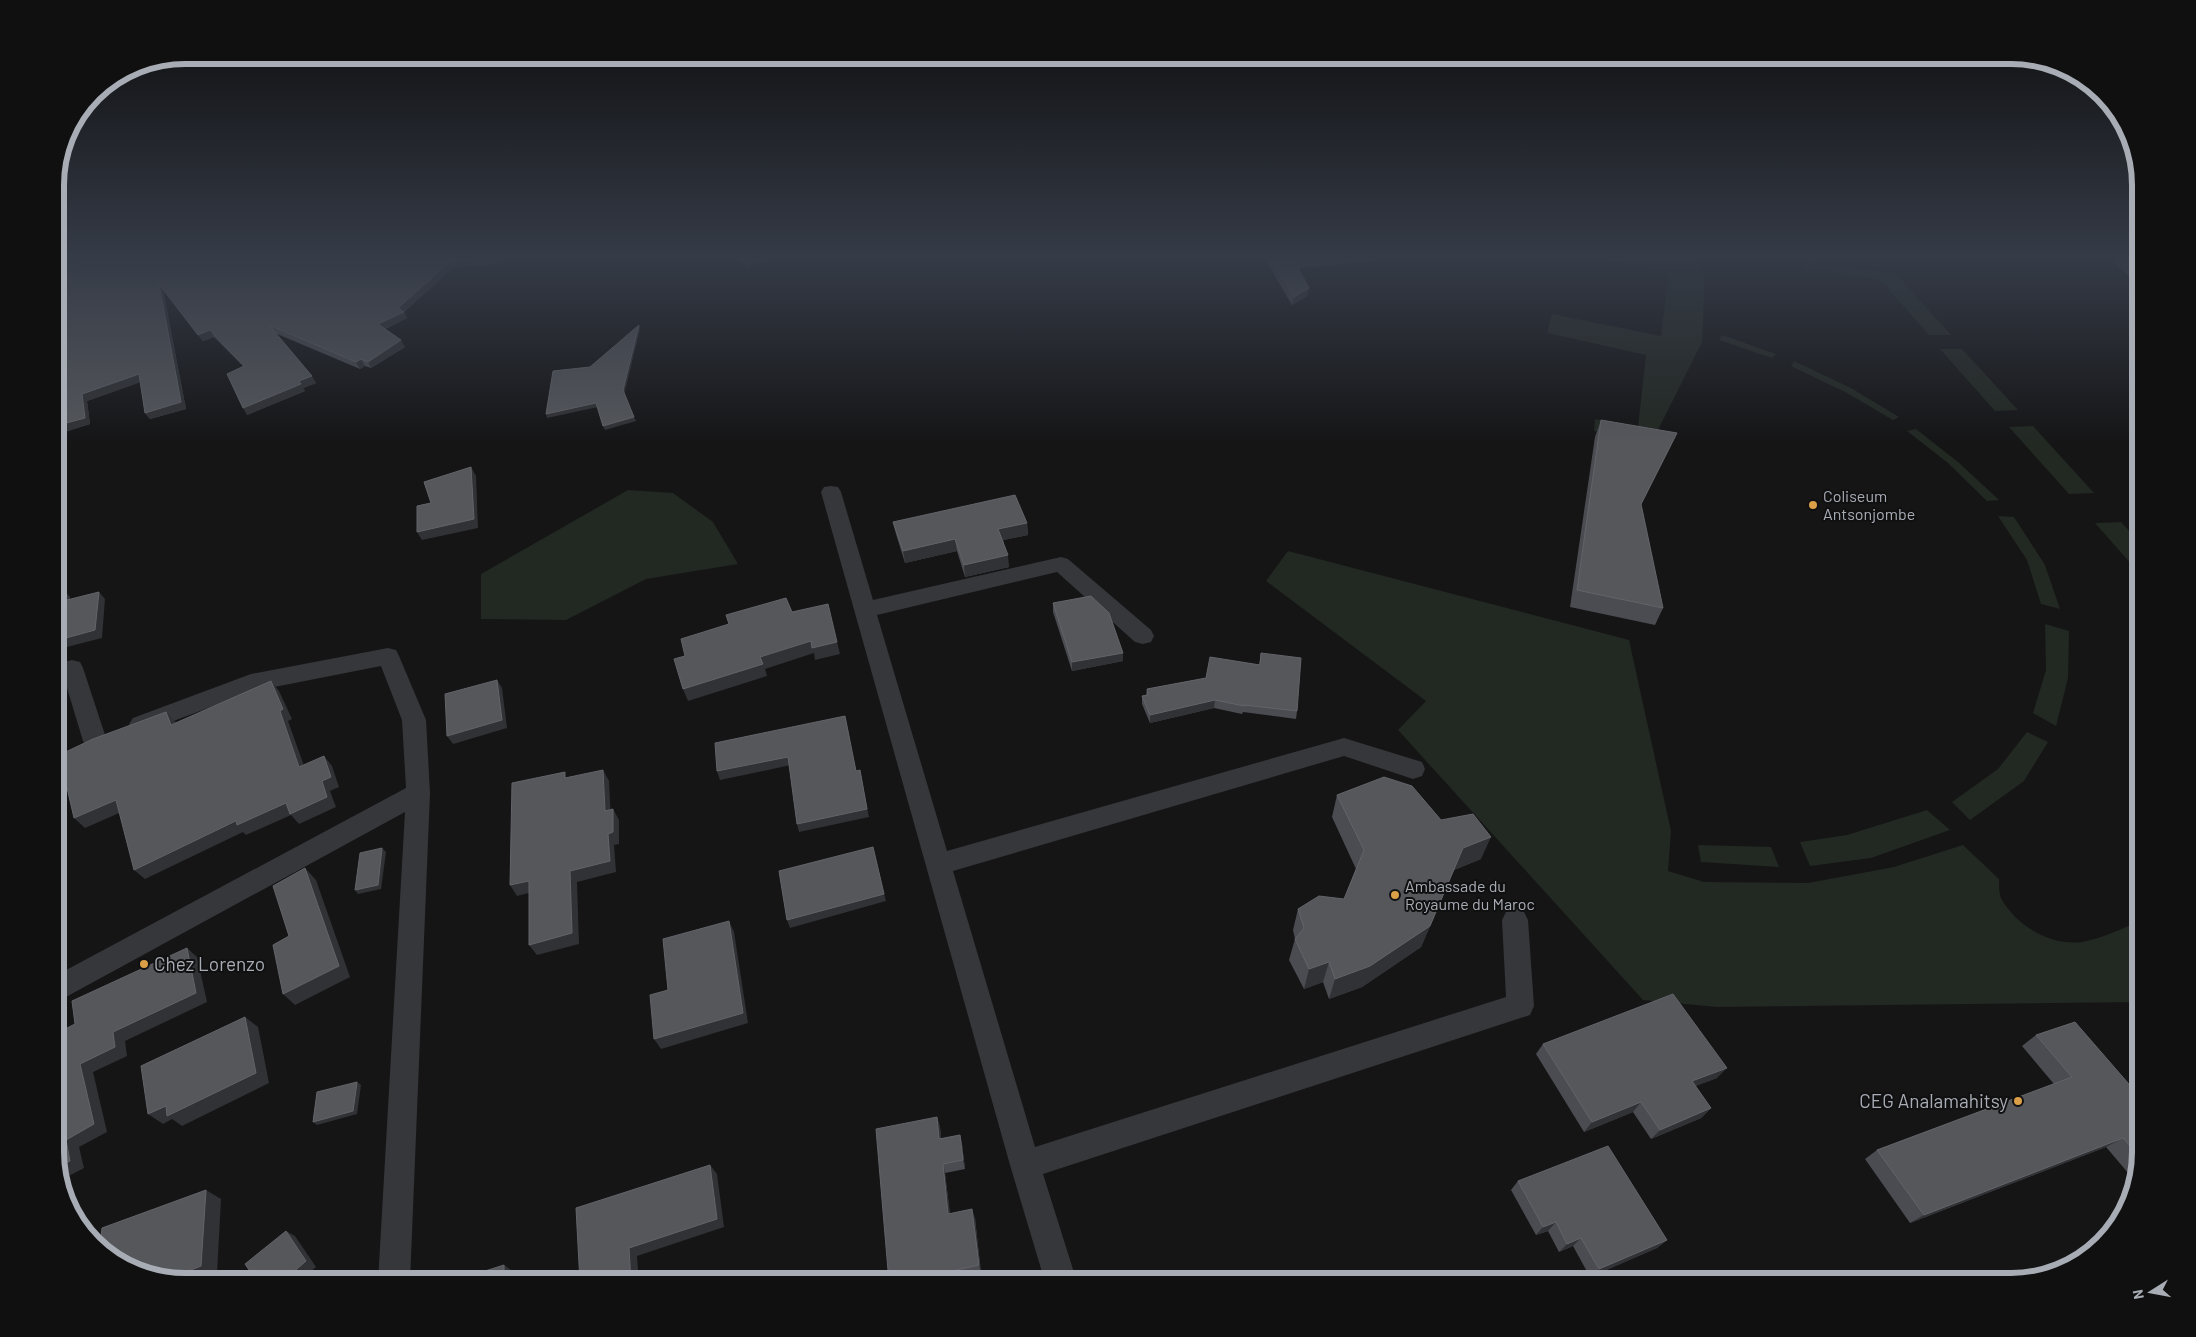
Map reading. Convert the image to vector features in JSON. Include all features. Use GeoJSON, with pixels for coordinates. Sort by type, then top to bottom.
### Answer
{"type":"FeatureCollection","features":[{"type":"Feature","properties":{"kind":"street"},"geometry":{"type":"LineString","coordinates":[[831,492],[1025,1165],[1059,1273]]}},
{"type":"Feature","properties":{"kind":"street"},"geometry":{"type":"LineString","coordinates":[[865,610],[1061,564],[1143,636]]}},
{"type":"Feature","properties":{"kind":"street"},"geometry":{"type":"LineString","coordinates":[[71,753],[110,736],[251,683],[388,656],[414,720],[418,793],[394,1273]]}},
{"type":"Feature","properties":{"kind":"street"},"geometry":{"type":"LineString","coordinates":[[72,668],[110,736]]}},
{"type":"Feature","properties":{"kind":"street"},"geometry":{"type":"LineString","coordinates":[[938,864],[1344,747],[1413,769]]}},
{"type":"Feature","properties":{"kind":"street"},"geometry":{"type":"LineString","coordinates":[[64,985],[418,793]]}},
{"type":"Feature","properties":{"kind":"street"},"geometry":{"type":"LineString","coordinates":[[1025,1165],[1520,1006],[1515,920]]}},
{"type":"Feature","properties":{"kind":"shaded area"},"geometry":{"type":"Polygon","coordinates":[[[1551,319],[1579,319],[1661,336],[1663,319],[1703,319],[1702,342],[1652,442],[1594,431],[1595,419],[1638,427],[1646,355],[1547,333],[1551,319]]]}},
{"type":"Feature","properties":{"kind":"shaded area"},"geometry":{"type":"Polygon","coordinates":[[[1915,319],[1937,319],[1951,335],[1929,335],[1915,319]]]}},
{"type":"Feature","properties":{"kind":"shaded area"},"geometry":{"type":"Polygon","coordinates":[[[1722,335],[1776,354],[1772,358],[1719,340],[1722,335]]]}},
{"type":"Feature","properties":{"kind":"shaded area"},"geometry":{"type":"Polygon","coordinates":[[[1940,349],[1962,349],[2018,410],[1995,411],[1940,349]]]}},
{"type":"Feature","properties":{"kind":"shaded area"},"geometry":{"type":"Polygon","coordinates":[[[1794,361],[1851,388],[1899,417],[1893,420],[1847,393],[1791,366],[1794,361]]]}},
{"type":"Feature","properties":{"kind":"shaded area"},"geometry":{"type":"Polygon","coordinates":[[[2033,426],[2094,493],[2069,494],[2009,427],[2033,426]]]}},
{"type":"Feature","properties":{"kind":"shaded area"},"geometry":{"type":"Polygon","coordinates":[[[1916,429],[1958,462],[1999,500],[1987,501],[1948,463],[1907,431],[1916,429]]]}},
{"type":"Feature","properties":{"kind":"shaded area"},"geometry":{"type":"Polygon","coordinates":[[[628,490],[673,493],[713,522],[738,564],[646,579],[566,620],[481,619],[481,574],[628,490]]]}},
{"type":"Feature","properties":{"kind":"shaded area"},"geometry":{"type":"Polygon","coordinates":[[[1998,516],[2014,517],[2045,565],[2060,609],[2041,604],[2027,560],[1998,516]]]}},
{"type":"Feature","properties":{"kind":"shaded area"},"geometry":{"type":"Polygon","coordinates":[[[2121,522],[2132,534],[2132,565],[2095,523],[2121,522]]]}},
{"type":"Feature","properties":{"kind":"shaded area"},"geometry":{"type":"Polygon","coordinates":[[[1288,551],[1629,640],[1671,831],[1668,871],[1704,882],[1808,883],[1894,867],[1963,845],[1999,879],[2001,898],[2016,917],[2035,932],[2058,941],[2082,942],[2104,936],[2132,925],[2132,1002],[1717,1007],[1643,1000],[1398,730],[1426,701],[1266,581],[1288,551]]]}},
{"type":"Feature","properties":{"kind":"shaded area"},"geometry":{"type":"Polygon","coordinates":[[[2045,624],[2069,631],[2068,678],[2056,726],[2033,713],[2046,670],[2045,624]]]}},
{"type":"Feature","properties":{"kind":"shaded area"},"geometry":{"type":"Polygon","coordinates":[[[2027,732],[2048,742],[2024,781],[1970,820],[1952,802],[1998,769],[2027,732]]]}},
{"type":"Feature","properties":{"kind":"shaded area"},"geometry":{"type":"Polygon","coordinates":[[[1927,810],[1950,830],[1871,858],[1810,866],[1800,842],[1847,835],[1927,810]]]}},
{"type":"Feature","properties":{"kind":"shaded area"},"geometry":{"type":"Polygon","coordinates":[[[1698,845],[1771,847],[1779,867],[1701,862],[1698,845]]]}},
{"type":"Feature","properties":{"kind":"building"},"geometry":{"type":"Polygon","coordinates":[[[64,319],[166,319],[181,402],[145,413],[139,374],[82,394],[85,418],[64,424],[64,319]]]}},
{"type":"Feature","properties":{"kind":"building"},"geometry":{"type":"Polygon","coordinates":[[[186,319],[388,319],[378,324],[401,340],[368,362],[361,359],[356,362],[269,325],[312,376],[299,381],[301,384],[243,408],[227,374],[244,366],[210,330],[198,335],[186,319]]]}},
{"type":"Feature","properties":{"kind":"building"},"geometry":{"type":"Polygon","coordinates":[[[639,325],[623,390],[634,417],[603,426],[596,403],[546,414],[553,371],[590,367],[639,325]]]}},
{"type":"Feature","properties":{"kind":"building"},"geometry":{"type":"Polygon","coordinates":[[[1601,420],[1677,433],[1641,504],[1663,608],[1577,590],[1601,420]]]}},
{"type":"Feature","properties":{"kind":"building"},"geometry":{"type":"Polygon","coordinates":[[[471,467],[474,519],[417,532],[417,506],[431,503],[424,482],[471,467]]]}},
{"type":"Feature","properties":{"kind":"building"},"geometry":{"type":"Polygon","coordinates":[[[1015,495],[1027,523],[998,529],[1008,555],[964,565],[955,539],[903,551],[893,522],[1015,495]]]}},
{"type":"Feature","properties":{"kind":"building"},"geometry":{"type":"Polygon","coordinates":[[[99,592],[95,630],[64,639],[64,601],[99,592]]]}},
{"type":"Feature","properties":{"kind":"building"},"geometry":{"type":"Polygon","coordinates":[[[1091,596],[1109,613],[1123,653],[1072,662],[1053,603],[1091,596]]]}},
{"type":"Feature","properties":{"kind":"building"},"geometry":{"type":"Polygon","coordinates":[[[786,598],[792,612],[828,604],[837,642],[812,648],[811,641],[760,657],[763,664],[683,689],[674,659],[685,656],[681,639],[729,624],[726,615],[786,598]]]}},
{"type":"Feature","properties":{"kind":"building"},"geometry":{"type":"Polygon","coordinates":[[[1261,653],[1301,658],[1297,711],[1244,706],[1215,700],[1150,715],[1142,696],[1148,695],[1147,689],[1206,678],[1210,657],[1260,665],[1261,653]]]}},
{"type":"Feature","properties":{"kind":"building"},"geometry":{"type":"Polygon","coordinates":[[[497,680],[502,720],[447,736],[445,694],[497,680]]]}},
{"type":"Feature","properties":{"kind":"building"},"geometry":{"type":"Polygon","coordinates":[[[271,681],[283,709],[280,711],[299,767],[324,756],[331,777],[322,781],[327,797],[290,814],[286,803],[237,825],[236,821],[134,870],[116,800],[74,818],[64,779],[64,753],[93,739],[166,712],[171,725],[271,681]]]}},
{"type":"Feature","properties":{"kind":"building"},"geometry":{"type":"Polygon","coordinates":[[[845,716],[856,771],[860,770],[867,809],[797,824],[788,757],[717,771],[715,743],[845,716]]]}},
{"type":"Feature","properties":{"kind":"building"},"geometry":{"type":"Polygon","coordinates":[[[603,770],[605,811],[613,809],[613,832],[608,834],[610,861],[570,871],[572,933],[529,945],[529,881],[510,885],[512,783],[565,772],[565,778],[603,770]]]}},
{"type":"Feature","properties":{"kind":"building","name":"Ambassade du Royaume du Maroc"},"geometry":{"type":"Polygon","coordinates":[[[1384,777],[1412,786],[1441,820],[1473,814],[1491,837],[1463,848],[1430,926],[1370,966],[1335,979],[1329,962],[1309,969],[1295,939],[1304,928],[1298,909],[1319,896],[1344,899],[1364,850],[1337,795],[1384,777]]]}},
{"type":"Feature","properties":{"kind":"building"},"geometry":{"type":"Polygon","coordinates":[[[873,847],[884,894],[787,920],[779,871],[873,847]]]}},
{"type":"Feature","properties":{"kind":"building"},"geometry":{"type":"Polygon","coordinates":[[[382,848],[378,885],[355,890],[360,853],[382,848]]]}},
{"type":"Feature","properties":{"kind":"building"},"geometry":{"type":"Polygon","coordinates":[[[305,868],[339,966],[283,994],[273,945],[289,936],[273,886],[305,868]]]}},
{"type":"Feature","properties":{"kind":"building"},"geometry":{"type":"Polygon","coordinates":[[[729,921],[743,1013],[654,1039],[650,995],[668,990],[663,939],[729,921]]]}},
{"type":"Feature","properties":{"kind":"building"},"geometry":{"type":"Polygon","coordinates":[[[187,948],[196,993],[113,1032],[115,1047],[80,1064],[94,1124],[66,1140],[70,1161],[64,1164],[64,1030],[75,1024],[72,1001],[187,948]]]}},
{"type":"Feature","properties":{"kind":"building"},"geometry":{"type":"Polygon","coordinates":[[[1673,994],[1727,1068],[1692,1081],[1711,1108],[1660,1130],[1641,1102],[1592,1122],[1543,1044],[1673,994]]]}},
{"type":"Feature","properties":{"kind":"building"},"geometry":{"type":"Polygon","coordinates":[[[245,1017],[256,1073],[167,1116],[166,1106],[148,1114],[141,1066],[245,1017]]]}},
{"type":"Feature","properties":{"kind":"building"},"geometry":{"type":"Polygon","coordinates":[[[2075,1022],[2132,1088],[2132,1148],[2123,1138],[1924,1215],[1877,1150],[2072,1077],[2036,1035],[2075,1022]]]}},
{"type":"Feature","properties":{"kind":"building"},"geometry":{"type":"Polygon","coordinates":[[[357,1082],[353,1111],[313,1122],[317,1092],[357,1082]]]}},
{"type":"Feature","properties":{"kind":"building"},"geometry":{"type":"Polygon","coordinates":[[[937,1117],[939,1139],[960,1135],[963,1160],[943,1164],[948,1214],[972,1209],[979,1265],[943,1273],[888,1273],[876,1129],[937,1117]]]}},
{"type":"Feature","properties":{"kind":"building"},"geometry":{"type":"Polygon","coordinates":[[[1608,1146],[1667,1240],[1599,1269],[1581,1238],[1567,1244],[1556,1222],[1543,1227],[1518,1181],[1608,1146]]]}},
{"type":"Feature","properties":{"kind":"building"},"geometry":{"type":"Polygon","coordinates":[[[710,1165],[717,1219],[629,1248],[630,1273],[580,1273],[576,1208],[710,1165]]]}},
{"type":"Feature","properties":{"kind":"building"},"geometry":{"type":"Polygon","coordinates":[[[206,1190],[201,1266],[183,1273],[153,1269],[124,1257],[101,1239],[102,1228],[206,1190]]]}},
{"type":"Feature","properties":{"kind":"building"},"geometry":{"type":"Polygon","coordinates":[[[286,1231],[306,1261],[292,1273],[251,1273],[245,1264],[286,1231]]]}},
{"type":"Feature","properties":{"kind":"building"},"geometry":{"type":"Polygon","coordinates":[[[504,1265],[504,1273],[479,1273],[504,1265]]]}},
{"type":"Feature","properties":{"kind":"place","name":"Coliseum Antsonjombe"},"geometry":{"type":"Point","coordinates":[1813,505]}},
{"type":"Feature","properties":{"kind":"place","name":"Ambassade du Royaume du Maroc"},"geometry":{"type":"Point","coordinates":[1395,895]}},
{"type":"Feature","properties":{"kind":"place","name":"Chez Lorenzo"},"geometry":{"type":"Point","coordinates":[144,964]}},
{"type":"Feature","properties":{"kind":"place","name":"CEG Analamahitsy"},"geometry":{"type":"Point","coordinates":[2018,1101]}}]}
